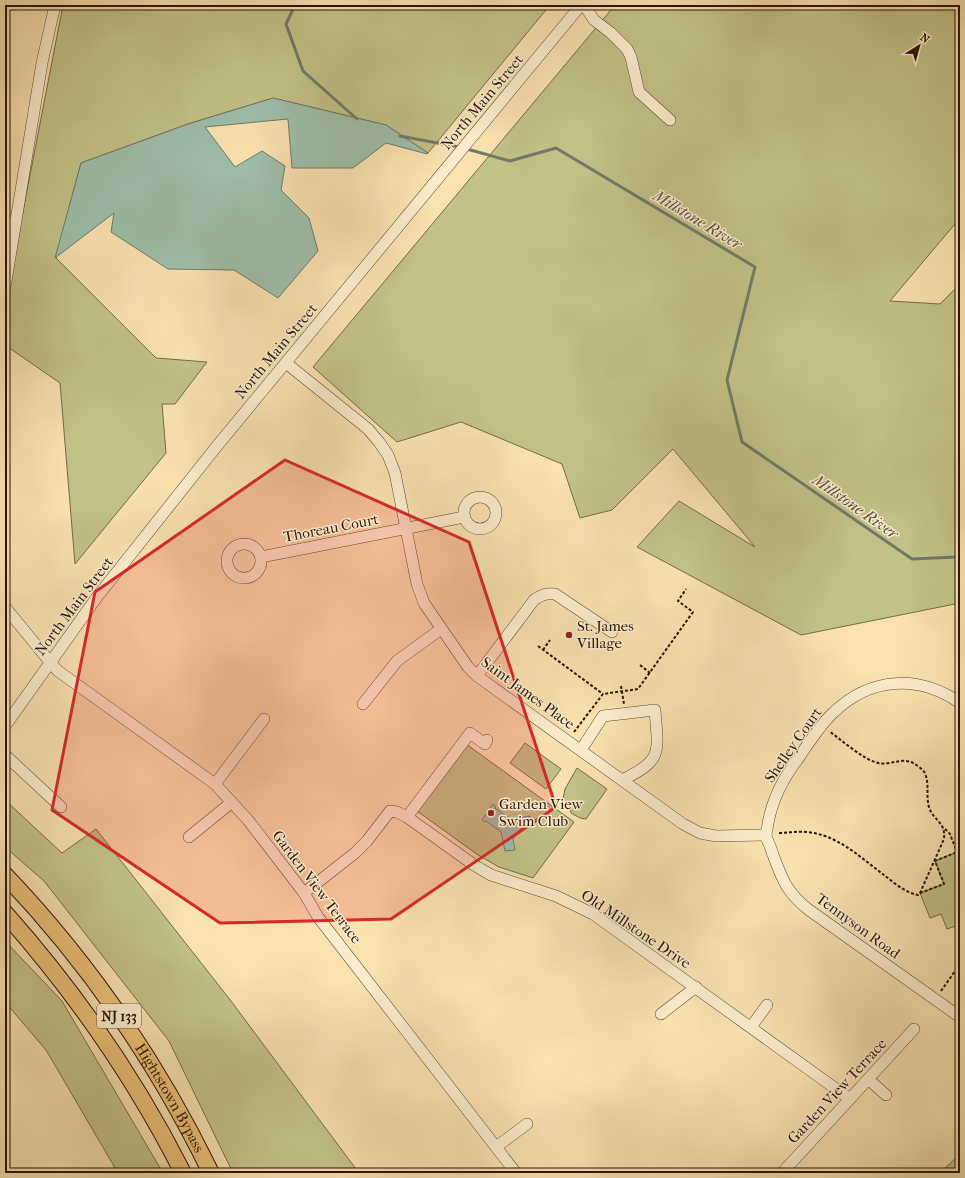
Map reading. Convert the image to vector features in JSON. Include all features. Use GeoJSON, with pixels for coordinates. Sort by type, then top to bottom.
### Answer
{"type":"FeatureCollection","features":[{"type":"Feature","properties":{"kind":"highway","name":"Hightstown Bypass"},"geometry":{"type":"LineString","coordinates":[[5,875],[70,950],[109,1001],[166,1089],[195,1140],[211,1173]]}},
{"type":"Feature","properties":{"kind":"highway","name":"Hightstown Bypass"},"geometry":{"type":"LineString","coordinates":[[5,913],[67,987],[102,1036],[152,1115],[183,1173]]}},
{"type":"Feature","properties":{"kind":"street"},"geometry":{"type":"LineString","coordinates":[[5,287],[10,223],[55,5]]}},
{"type":"Feature","properties":{"kind":"street","name":"North Main Street"},"geometry":{"type":"LineString","coordinates":[[5,726],[107,584],[217,446],[581,5]]}},
{"type":"Feature","properties":{"kind":"street"},"geometry":{"type":"LineString","coordinates":[[584,5],[594,20],[611,33],[627,49],[631,57],[639,92],[670,120]]}},
{"type":"Feature","properties":{"kind":"street","name":"Saint James Place"},"geometry":{"type":"LineString","coordinates":[[286,363],[368,429],[388,455],[395,473],[417,584],[424,603],[468,667],[477,676],[683,824],[700,833],[716,836],[766,835]]}},
{"type":"Feature","properties":{"kind":"street","name":"Thoreau Court"},"geometry":{"type":"LineString","coordinates":[[261,557],[464,517]]}},
{"type":"Feature","properties":{"kind":"street"},"geometry":{"type":"LineString","coordinates":[[477,676],[534,600],[548,593],[561,596],[612,632]]}},
{"type":"Feature","properties":{"kind":"street","name":"Garden View Terrace"},"geometry":{"type":"LineString","coordinates":[[5,607],[58,671],[215,784],[232,802],[248,820],[304,893],[318,917],[516,1173]]}},
{"type":"Feature","properties":{"kind":"street"},"geometry":{"type":"LineString","coordinates":[[363,704],[397,661],[441,629]]}},
{"type":"Feature","properties":{"kind":"street","name":"Shelley Court"},"geometry":{"type":"LineString","coordinates":[[766,835],[775,796],[784,778],[822,725],[832,713],[846,702],[873,688],[886,684],[903,683],[923,685],[960,703]]}},
{"type":"Feature","properties":{"kind":"street"},"geometry":{"type":"LineString","coordinates":[[581,750],[603,716],[655,710],[658,748],[655,756],[649,764],[638,773],[622,780]]}},
{"type":"Feature","properties":{"kind":"street"},"geometry":{"type":"LineString","coordinates":[[215,784],[264,719]]}},
{"type":"Feature","properties":{"kind":"street"},"geometry":{"type":"LineString","coordinates":[[407,817],[472,730],[484,744],[487,740]]}},
{"type":"Feature","properties":{"kind":"street"},"geometry":{"type":"LineString","coordinates":[[5,755],[61,807]]}},
{"type":"Feature","properties":{"kind":"street"},"geometry":{"type":"LineString","coordinates":[[189,837],[232,802]]}},
{"type":"Feature","properties":{"kind":"street","name":"Old Millstone Drive"},"geometry":{"type":"LineString","coordinates":[[304,893],[355,853],[367,841],[390,811],[397,812],[407,817],[474,866],[491,875],[556,896],[593,914],[850,1099]]}},
{"type":"Feature","properties":{"kind":"street","name":"Tennyson Road"},"geometry":{"type":"LineString","coordinates":[[766,835],[784,882],[795,899],[960,1017]]}},
{"type":"Feature","properties":{"kind":"street"},"geometry":{"type":"LineString","coordinates":[[661,1014],[696,987]]}},
{"type":"Feature","properties":{"kind":"street"},"geometry":{"type":"LineString","coordinates":[[751,1027],[767,1005]]}},
{"type":"Feature","properties":{"kind":"street","name":"Garden View Terrace"},"geometry":{"type":"LineString","coordinates":[[782,1173],[914,1029]]}},
{"type":"Feature","properties":{"kind":"street"},"geometry":{"type":"LineString","coordinates":[[868,1079],[886,1095]]}},
{"type":"Feature","properties":{"kind":"street"},"geometry":{"type":"LineString","coordinates":[[496,1147],[527,1124]]}},
{"type":"Feature","properties":{"kind":"path"},"geometry":{"type":"LineString","coordinates":[[621,686],[621,691],[638,688],[693,612],[678,601],[686,589]]}},
{"type":"Feature","properties":{"kind":"path"},"geometry":{"type":"LineString","coordinates":[[543,650],[550,640]]}},
{"type":"Feature","properties":{"kind":"path"},"geometry":{"type":"LineString","coordinates":[[538,646],[603,694]]}},
{"type":"Feature","properties":{"kind":"path"},"geometry":{"type":"LineString","coordinates":[[640,666],[650,673]]}},
{"type":"Feature","properties":{"kind":"path"},"geometry":{"type":"LineString","coordinates":[[829,731],[876,763],[902,760],[914,763],[926,776],[929,806],[932,813],[942,823],[944,838],[920,893]]}},
{"type":"Feature","properties":{"kind":"path"},"geometry":{"type":"LineString","coordinates":[[944,829],[950,834],[960,860]]}},
{"type":"Feature","properties":{"kind":"path"},"geometry":{"type":"LineString","coordinates":[[778,833],[807,832],[835,840],[897,885],[914,895],[918,895],[944,884],[935,861]]}},
{"type":"Feature","properties":{"kind":"path"},"geometry":{"type":"LineString","coordinates":[[935,861],[957,852]]}},
{"type":"Feature","properties":{"kind":"path"},"geometry":{"type":"LineString","coordinates":[[940,992],[960,964]]}},
{"type":"Feature","properties":{"kind":"highlighted area"},"geometry":{"type":"Polygon","coordinates":[[[285,460],[469,542],[556,807],[391,919],[220,923],[52,810],[95,592],[285,460]]]}},
{"type":"Feature","properties":{"kind":"green space"},"geometry":{"type":"Polygon","coordinates":[[[63,5],[550,5],[428,153],[386,125],[273,98],[188,124],[81,163],[56,258],[156,358],[207,362],[175,404],[162,404],[166,453],[75,564],[60,383],[5,345],[5,304],[63,5]]]}},
{"type":"Feature","properties":{"kind":"green space"},"geometry":{"type":"Polygon","coordinates":[[[615,5],[960,5],[960,218],[890,301],[940,304],[960,284],[960,603],[801,635],[637,547],[679,501],[755,547],[673,449],[612,510],[580,518],[562,464],[461,422],[397,442],[313,367],[615,5]]]}},
{"type":"Feature","properties":{"kind":"green space"},"geometry":{"type":"Polygon","coordinates":[[[525,743],[561,769],[546,789],[510,763],[525,743]]]}},
{"type":"Feature","properties":{"kind":"green space","name":"Garden View Swim Club"},"geometry":{"type":"Polygon","coordinates":[[[466,744],[574,822],[533,878],[499,867],[478,855],[417,811],[466,744]]]}},
{"type":"Feature","properties":{"kind":"green space"},"geometry":{"type":"Polygon","coordinates":[[[577,768],[607,789],[586,819],[580,818],[571,813],[570,808],[566,808],[562,804],[565,789],[577,768]]]}},
{"type":"Feature","properties":{"kind":"green space"},"geometry":{"type":"Polygon","coordinates":[[[5,800],[62,853],[96,829],[231,1001],[359,1173],[233,1173],[169,1041],[44,881],[5,847],[5,800]]]}},
{"type":"Feature","properties":{"kind":"green space"},"geometry":{"type":"Polygon","coordinates":[[[957,852],[960,860],[960,935],[956,926],[947,929],[941,914],[930,918],[920,893],[944,884],[935,861],[957,852]]]}},
{"type":"Feature","properties":{"kind":"green space"},"geometry":{"type":"Polygon","coordinates":[[[5,941],[62,1001],[163,1173],[118,1173],[46,1050],[5,1002],[5,941]]]}},
{"type":"Feature","properties":{"kind":"green space"},"geometry":{"type":"Polygon","coordinates":[[[960,1154],[960,1173],[940,1173],[960,1154]]]}},
{"type":"Feature","properties":{"kind":"shaded area"},"geometry":{"type":"Polygon","coordinates":[[[273,98],[386,125],[428,153],[427,154],[386,143],[353,168],[292,168],[288,119],[205,127],[235,167],[262,151],[285,166],[281,190],[309,218],[318,251],[278,298],[234,270],[168,269],[111,232],[114,213],[55,258],[81,163],[188,124],[273,98]]]}},
{"type":"Feature","properties":{"kind":"shaded area"},"geometry":{"type":"Polygon","coordinates":[[[493,804],[496,807],[495,808],[510,819],[530,816],[531,826],[521,828],[513,839],[515,850],[505,851],[501,832],[486,821],[485,822],[482,820],[493,804]]]}},
{"type":"Feature","properties":{"kind":"waterway","name":"Millstone River"},"geometry":{"type":"LineString","coordinates":[[295,5],[286,24],[303,71],[357,119]]}},
{"type":"Feature","properties":{"kind":"waterway","name":"Millstone River"},"geometry":{"type":"LineString","coordinates":[[400,136],[459,147]]}},
{"type":"Feature","properties":{"kind":"waterway","name":"Millstone River"},"geometry":{"type":"LineString","coordinates":[[467,149],[510,161],[556,148],[755,267],[727,380],[742,442],[912,559],[957,557],[960,554]]}},
{"type":"Feature","properties":{"kind":"place","name":"St. James Village"},"geometry":{"type":"Point","coordinates":[569,635]}},
{"type":"Feature","properties":{"kind":"place","name":"Garden View Swim Club"},"geometry":{"type":"Point","coordinates":[491,813]}}]}
